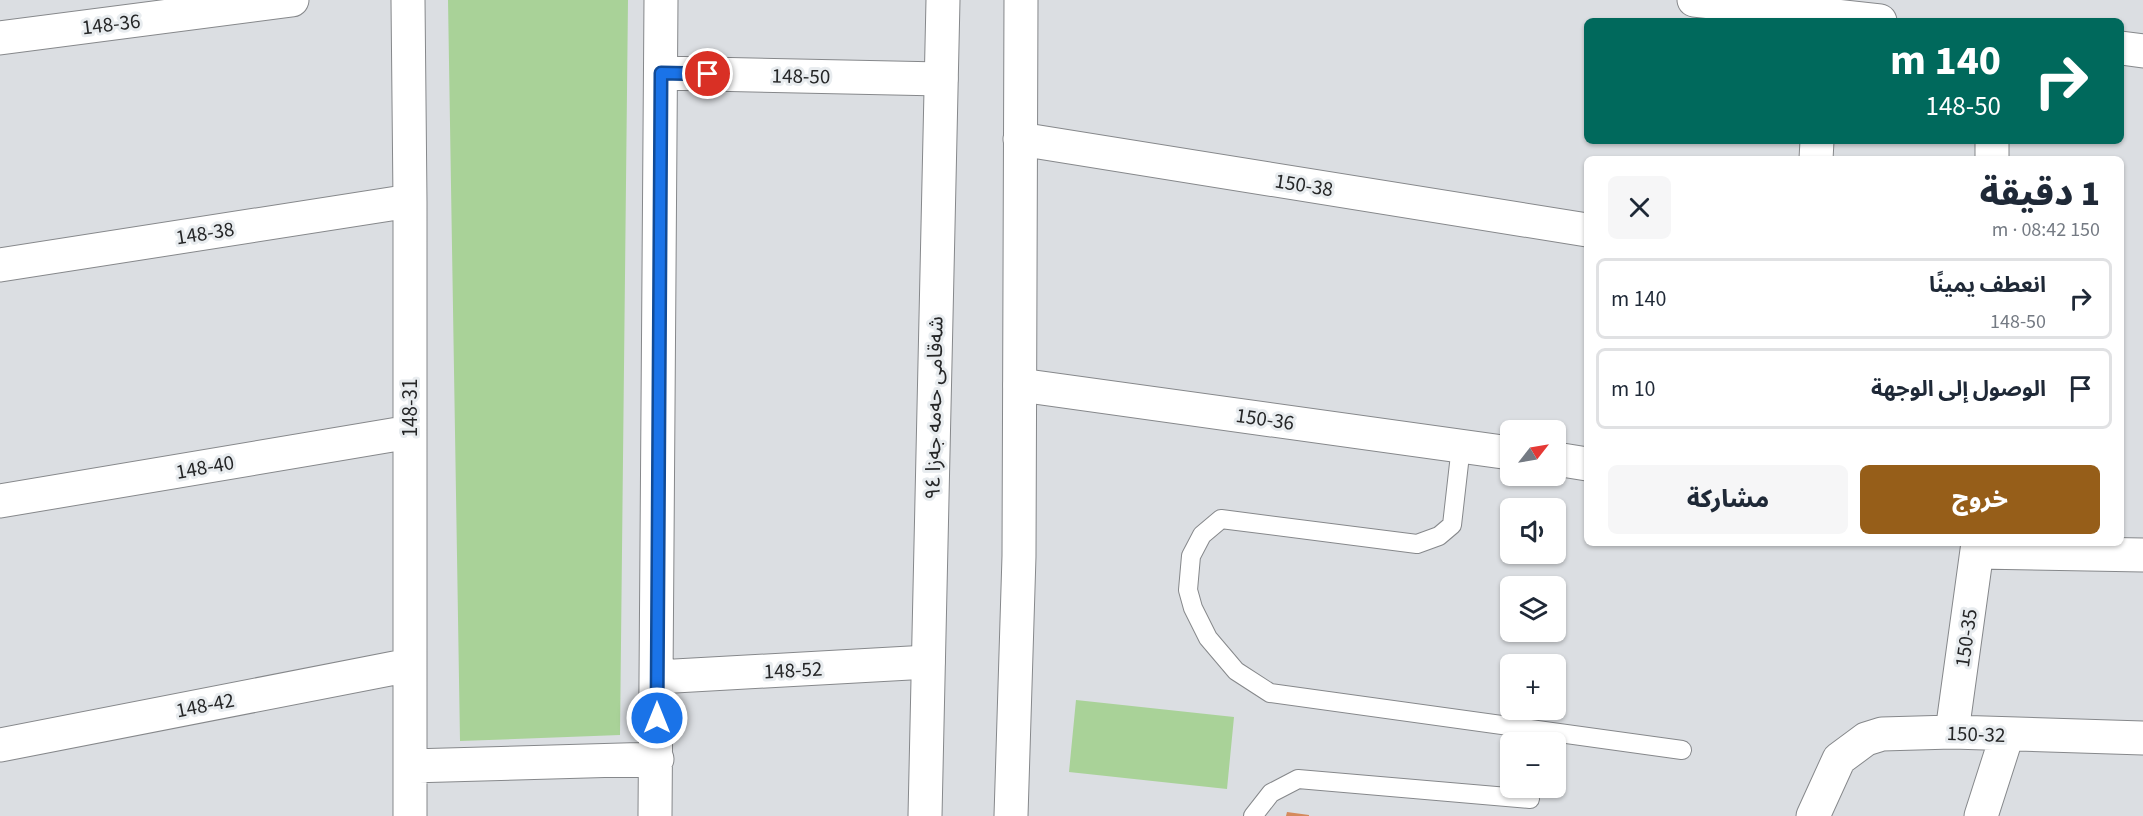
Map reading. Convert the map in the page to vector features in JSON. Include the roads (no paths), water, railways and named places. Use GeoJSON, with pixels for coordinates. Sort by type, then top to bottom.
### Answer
{"type":"FeatureCollection","features":[{"type":"Feature","properties":{"kind":"street","name":"148-36"},"geometry":{"type":"LineString","coordinates":[[0,38],[292,0]]}},
{"type":"Feature","properties":{"kind":"street","name":"148-31"},"geometry":{"type":"LineString","coordinates":[[408,0],[410,816]]}},
{"type":"Feature","properties":{"kind":"street"},"geometry":{"type":"LineString","coordinates":[[655,816],[661,0]]}},
{"type":"Feature","properties":{"kind":"street","name":"شەقامی حەمە جەزا ٩٤"},"geometry":{"type":"LineString","coordinates":[[926,816],[943,0]]}},
{"type":"Feature","properties":{"kind":"street"},"geometry":{"type":"LineString","coordinates":[[1011,816],[1019,556],[1021,0]]}},
{"type":"Feature","properties":{"kind":"street"},"geometry":{"type":"LineString","coordinates":[[1694,0],[1825,18]]}},
{"type":"Feature","properties":{"kind":"street"},"geometry":{"type":"LineString","coordinates":[[2124,48],[2143,51]]}},
{"type":"Feature","properties":{"kind":"street","name":"148-50"},"geometry":{"type":"LineString","coordinates":[[661,73],[941,79]]}},
{"type":"Feature","properties":{"kind":"street","name":"150-38"},"geometry":{"type":"LineString","coordinates":[[1020,139],[1584,230]]}},
{"type":"Feature","properties":{"kind":"street","name":"148-38"},"geometry":{"type":"LineString","coordinates":[[0,265],[410,201]]}},
{"type":"Feature","properties":{"kind":"street","name":"150-36"},"geometry":{"type":"LineString","coordinates":[[1020,385],[1500,452]]}},
{"type":"Feature","properties":{"kind":"street","name":"148-40"},"geometry":{"type":"LineString","coordinates":[[0,501],[410,432]]}},
{"type":"Feature","properties":{"kind":"street"},"geometry":{"type":"LineString","coordinates":[[1566,461],[1584,464]]}},
{"type":"Feature","properties":{"kind":"street"},"geometry":{"type":"LineString","coordinates":[[1978,548],[2143,555]]}},
{"type":"Feature","properties":{"kind":"street","name":"150-35"},"geometry":{"type":"LineString","coordinates":[[1952,732],[1978,548]]}},
{"type":"Feature","properties":{"kind":"street","name":"148-52"},"geometry":{"type":"LineString","coordinates":[[657,677],[928,662]]}},
{"type":"Feature","properties":{"kind":"street","name":"148-42"},"geometry":{"type":"LineString","coordinates":[[0,745],[410,665]]}},
{"type":"Feature","properties":{"kind":"street","name":"150-32"},"geometry":{"type":"LineString","coordinates":[[1813,816],[1839,759],[1866,739],[1882,734],[1952,732],[2143,738]]}},
{"type":"Feature","properties":{"kind":"street"},"geometry":{"type":"LineString","coordinates":[[1981,816],[2007,735]]}},
{"type":"Feature","properties":{"kind":"street"},"geometry":{"type":"LineString","coordinates":[[410,766],[657,759]]}},
{"type":"Feature","properties":{"kind":"lane"},"geometry":{"type":"LineString","coordinates":[[1461,446],[1452,525],[1439,536],[1417,544],[1221,519],[1202,535],[1191,556],[1188,590],[1193,608],[1208,638],[1236,671],[1270,693],[1682,750]]}},
{"type":"Feature","properties":{"kind":"lane"},"geometry":{"type":"LineString","coordinates":[[1253,816],[1271,794],[1298,779],[1530,799]]}}]}
